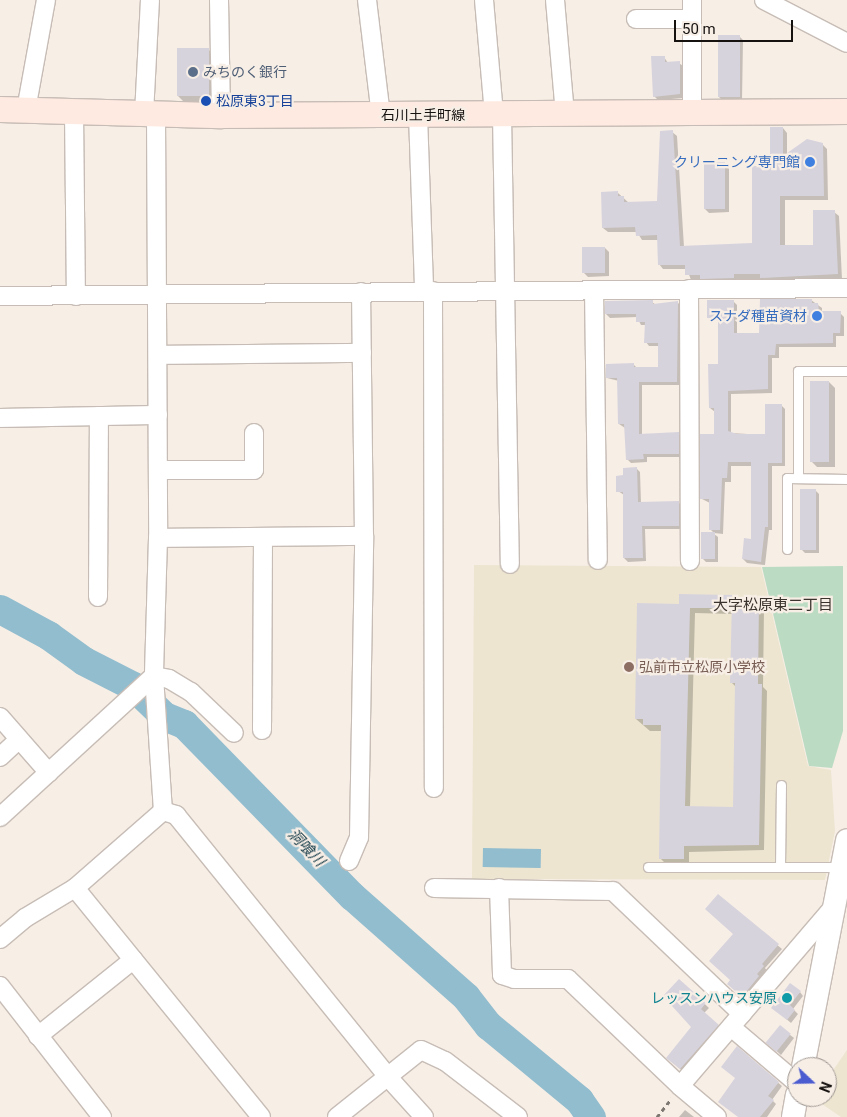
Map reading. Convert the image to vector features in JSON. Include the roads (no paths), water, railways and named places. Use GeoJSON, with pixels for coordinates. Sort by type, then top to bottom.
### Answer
{"type":"FeatureCollection","features":[{"type":"Feature","properties":{"kind":"main road","name":"石川土手町線"},"geometry":{"type":"LineString","coordinates":[[0,109],[150,115],[498,115],[847,111]]}},
{"type":"Feature","properties":{"kind":"street"},"geometry":{"type":"LineString","coordinates":[[26,110],[46,0]]}},
{"type":"Feature","properties":{"kind":"street"},"geometry":{"type":"LineString","coordinates":[[150,0],[150,115],[158,354],[158,538],[154,676],[163,811]]}},
{"type":"Feature","properties":{"kind":"street"},"geometry":{"type":"LineString","coordinates":[[219,0],[221,115]]}},
{"type":"Feature","properties":{"kind":"street"},"geometry":{"type":"LineString","coordinates":[[366,0],[381,115]]}},
{"type":"Feature","properties":{"kind":"street"},"geometry":{"type":"LineString","coordinates":[[484,0],[498,115],[506,290],[510,564]]}},
{"type":"Feature","properties":{"kind":"street"},"geometry":{"type":"LineString","coordinates":[[555,0],[565,114]]}},
{"type":"Feature","properties":{"kind":"street"},"geometry":{"type":"LineString","coordinates":[[692,0],[692,113]]}},
{"type":"Feature","properties":{"kind":"street"},"geometry":{"type":"LineString","coordinates":[[764,0],[847,43]]}},
{"type":"Feature","properties":{"kind":"street"},"geometry":{"type":"LineString","coordinates":[[636,19],[692,19]]}},
{"type":"Feature","properties":{"kind":"street"},"geometry":{"type":"LineString","coordinates":[[74,112],[76,296]]}},
{"type":"Feature","properties":{"kind":"street"},"geometry":{"type":"LineString","coordinates":[[418,115],[428,291],[434,788]]}},
{"type":"Feature","properties":{"kind":"street"},"geometry":{"type":"LineString","coordinates":[[0,296],[847,288]]}},
{"type":"Feature","properties":{"kind":"street"},"geometry":{"type":"LineString","coordinates":[[690,289],[690,561]]}},
{"type":"Feature","properties":{"kind":"street"},"geometry":{"type":"LineString","coordinates":[[594,290],[598,560]]}},
{"type":"Feature","properties":{"kind":"street"},"geometry":{"type":"LineString","coordinates":[[349,861],[358,837],[364,536],[361,292]]}},
{"type":"Feature","properties":{"kind":"street"},"geometry":{"type":"LineString","coordinates":[[158,354],[362,353]]}},
{"type":"Feature","properties":{"kind":"street"},"geometry":{"type":"LineString","coordinates":[[0,418],[158,415]]}},
{"type":"Feature","properties":{"kind":"street"},"geometry":{"type":"LineString","coordinates":[[98,598],[99,416]]}},
{"type":"Feature","properties":{"kind":"street"},"geometry":{"type":"LineString","coordinates":[[158,470],[254,470],[254,433]]}},
{"type":"Feature","properties":{"kind":"street"},"geometry":{"type":"LineString","coordinates":[[158,538],[364,536]]}},
{"type":"Feature","properties":{"kind":"street"},"geometry":{"type":"LineString","coordinates":[[262,730],[263,538]]}},
{"type":"Feature","properties":{"kind":"street"},"geometry":{"type":"LineString","coordinates":[[154,676],[169,679],[190,692],[234,733]]}},
{"type":"Feature","properties":{"kind":"street"},"geometry":{"type":"LineString","coordinates":[[0,817],[154,676]]}},
{"type":"Feature","properties":{"kind":"street"},"geometry":{"type":"LineString","coordinates":[[0,717],[49,773]]}},
{"type":"Feature","properties":{"kind":"street"},"geometry":{"type":"LineString","coordinates":[[0,757],[20,739]]}},
{"type":"Feature","properties":{"kind":"street"},"geometry":{"type":"LineString","coordinates":[[0,939],[25,918],[75,888],[163,811]]}},
{"type":"Feature","properties":{"kind":"street"},"geometry":{"type":"LineString","coordinates":[[163,811],[176,815],[387,1076],[424,1117]]}},
{"type":"Feature","properties":{"kind":"street"},"geometry":{"type":"LineString","coordinates":[[805,1057],[847,840]]}},
{"type":"Feature","properties":{"kind":"street"},"geometry":{"type":"LineString","coordinates":[[75,888],[261,1117]]}},
{"type":"Feature","properties":{"kind":"street"},"geometry":{"type":"LineString","coordinates":[[434,888],[613,891],[787,1073]]}},
{"type":"Feature","properties":{"kind":"street"},"geometry":{"type":"LineString","coordinates":[[499,888],[502,974],[514,979],[568,979],[680,1086],[717,1117]]}},
{"type":"Feature","properties":{"kind":"street"},"geometry":{"type":"LineString","coordinates":[[680,1086],[835,905]]}},
{"type":"Feature","properties":{"kind":"street"},"geometry":{"type":"LineString","coordinates":[[38,1036],[133,960]]}},
{"type":"Feature","properties":{"kind":"street"},"geometry":{"type":"LineString","coordinates":[[0,986],[102,1117]]}},
{"type":"Feature","properties":{"kind":"street"},"geometry":{"type":"LineString","coordinates":[[337,1117],[421,1050],[445,1061],[518,1117]]}},
{"type":"Feature","properties":{"kind":"lane"},"geometry":{"type":"LineString","coordinates":[[798,478],[798,371],[847,371]]}},
{"type":"Feature","properties":{"kind":"lane"},"geometry":{"type":"LineString","coordinates":[[786,549],[787,478],[847,479]]}},
{"type":"Feature","properties":{"kind":"lane"},"geometry":{"type":"LineString","coordinates":[[780,867],[781,785]]}},
{"type":"Feature","properties":{"kind":"lane"},"geometry":{"type":"LineString","coordinates":[[648,867],[842,867]]}},
{"type":"Feature","properties":{"kind":"water"},"geometry":{"type":"Polygon","coordinates":[[[483,848],[541,849],[541,868],[483,867],[483,848]]]}},
{"type":"Feature","properties":{"kind":"waterway","name":"洞喰川"},"geometry":{"type":"LineString","coordinates":[[0,609],[48,635],[84,661],[133,686],[164,716],[184,724],[352,896],[466,997],[488,1025],[579,1100],[591,1117]]}},
{"type":"Feature","properties":{"kind":"place","name":"みちのく銀行"},"geometry":{"type":"Point","coordinates":[193,72]}},
{"type":"Feature","properties":{"kind":"place","name":"松原東3丁目"},"geometry":{"type":"Point","coordinates":[206,101]}},
{"type":"Feature","properties":{"kind":"place","name":"クリーニング専門館"},"geometry":{"type":"Point","coordinates":[810,162]}},
{"type":"Feature","properties":{"kind":"place","name":"スナダ種苗資材"},"geometry":{"type":"Point","coordinates":[817,316]}},
{"type":"Feature","properties":{"kind":"place","name":"弘前市立松原小学校"},"geometry":{"type":"Point","coordinates":[629,667]}},
{"type":"Feature","properties":{"kind":"place","name":"レッスンハウス安原"},"geometry":{"type":"Point","coordinates":[787,998]}},
{"type":"Feature","properties":{"kind":"district","name":"大字松原東二丁目"},"geometry":{"type":"Point","coordinates":[773,606]}}]}
